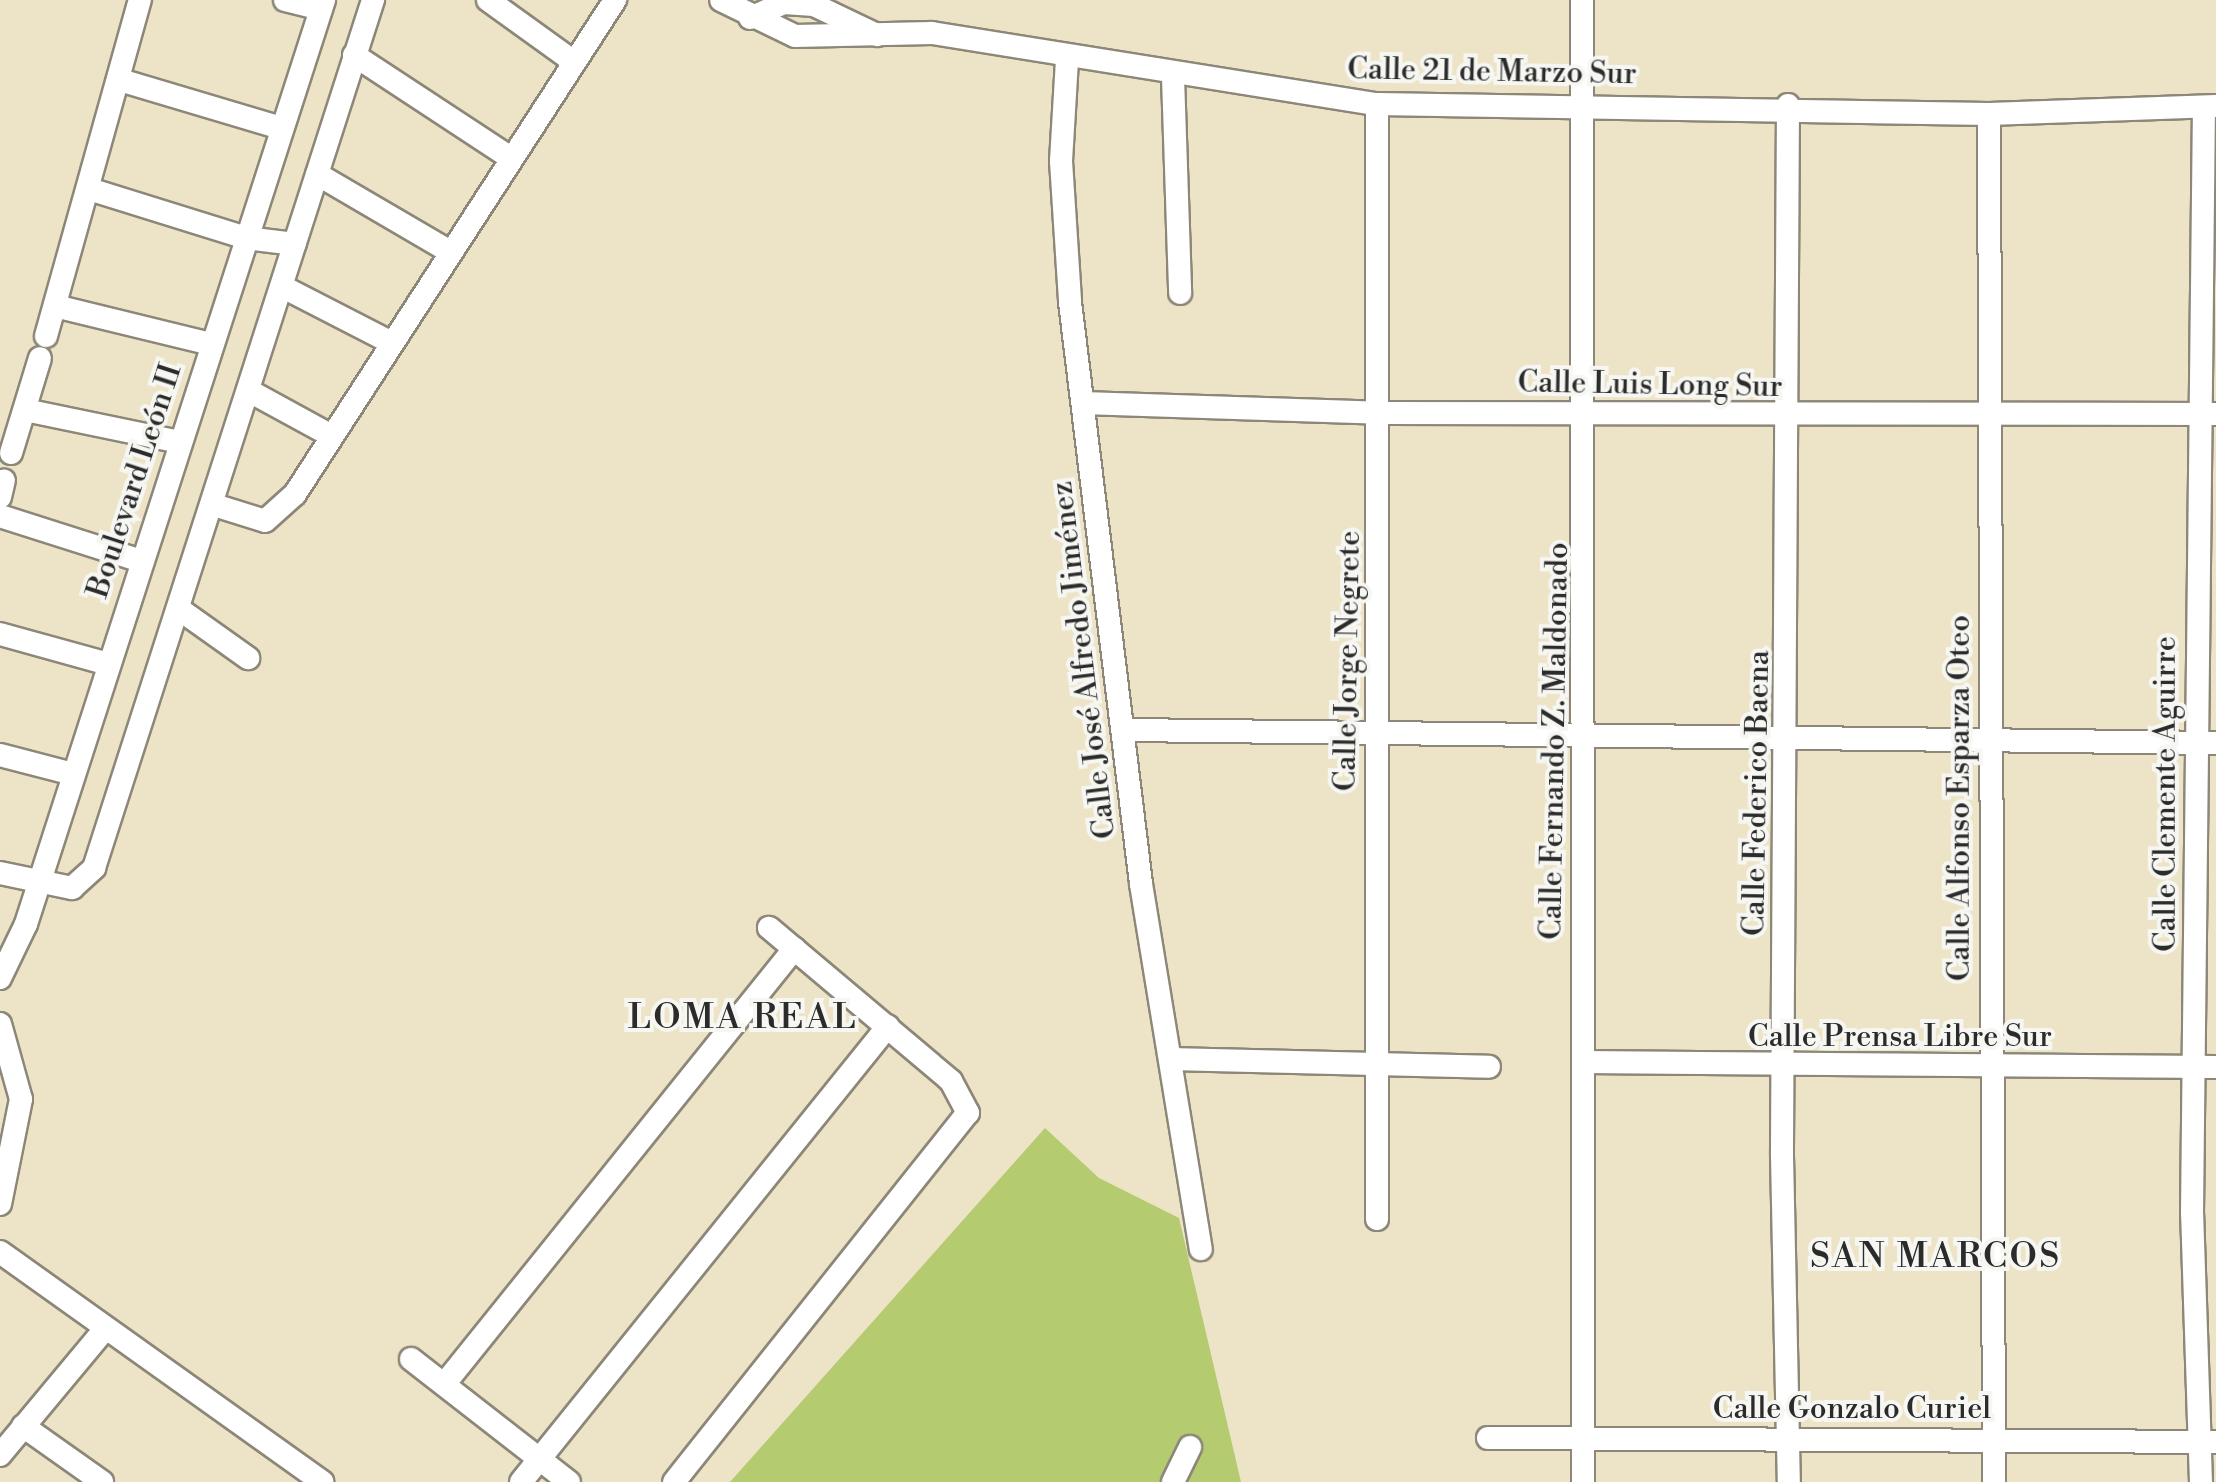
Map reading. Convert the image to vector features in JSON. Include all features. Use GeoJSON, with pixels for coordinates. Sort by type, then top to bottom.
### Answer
{"type":"FeatureCollection","features":[{"type":"Feature","properties":{"kind":"street"},"geometry":{"type":"LineString","coordinates":[[11,453],[140,0]]}},
{"type":"Feature","properties":{"kind":"street"},"geometry":{"type":"LineString","coordinates":[[284,0],[322,5]]}},
{"type":"Feature","properties":{"kind":"street"},"geometry":{"type":"LineString","coordinates":[[0,873],[72,888],[94,868],[252,394],[316,174],[373,0]]}},
{"type":"Feature","properties":{"kind":"street"},"geometry":{"type":"LineString","coordinates":[[488,0],[574,62]]}},
{"type":"Feature","properties":{"kind":"street"},"geometry":{"type":"LineString","coordinates":[[214,506],[256,522],[273,517],[332,436],[614,0]]}},
{"type":"Feature","properties":{"kind":"street","name":"Calle 21 de Marzo Sur"},"geometry":{"type":"LineString","coordinates":[[720,0],[750,18],[795,36],[932,33],[1173,78],[1377,104],[1788,105],[1989,114],[2210,106]]}},
{"type":"Feature","properties":{"kind":"street","name":"Calle Fernando Z. Maldonado"},"geometry":{"type":"LineString","coordinates":[[1582,0],[1580,106],[1588,413],[1583,742],[1583,1482]]}},
{"type":"Feature","properties":{"kind":"street"},"geometry":{"type":"LineString","coordinates":[[750,18],[784,3],[840,11],[877,35]]}},
{"type":"Feature","properties":{"kind":"street","name":"Boulevard León II"},"geometry":{"type":"LineString","coordinates":[[0,978],[40,881],[322,5]]}},
{"type":"Feature","properties":{"kind":"street"},"geometry":{"type":"LineString","coordinates":[[835,37],[840,11]]}},
{"type":"Feature","properties":{"kind":"street"},"geometry":{"type":"LineString","coordinates":[[354,55],[511,158]]}},
{"type":"Feature","properties":{"kind":"street","name":"Calle José Alfredo Jiménez"},"geometry":{"type":"LineString","coordinates":[[1068,60],[1062,216],[1125,730],[1170,1059],[1201,1249]]}},
{"type":"Feature","properties":{"kind":"street"},"geometry":{"type":"LineString","coordinates":[[1173,78],[1180,293]]}},
{"type":"Feature","properties":{"kind":"street"},"geometry":{"type":"LineString","coordinates":[[120,80],[280,128]]}},
{"type":"Feature","properties":{"kind":"street","name":"Calle Jorge Negrete"},"geometry":{"type":"LineString","coordinates":[[1377,104],[1377,1219]]}},
{"type":"Feature","properties":{"kind":"street","name":"Calle Federico Baena"},"geometry":{"type":"LineString","coordinates":[[1788,105],[1790,417],[1783,1068],[1789,1482]]}},
{"type":"Feature","properties":{"kind":"street","name":"Calle Clemente Aguirre"},"geometry":{"type":"LineString","coordinates":[[2202,1482],[2206,1442],[2210,106]]}},
{"type":"Feature","properties":{"kind":"street","name":"Calle Alfonso Esparza Oteo"},"geometry":{"type":"LineString","coordinates":[[1989,114],[1992,415],[1987,1440],[1994,1482]]}},
{"type":"Feature","properties":{"kind":"street"},"geometry":{"type":"LineString","coordinates":[[316,174],[449,252]]}},
{"type":"Feature","properties":{"kind":"street"},"geometry":{"type":"LineString","coordinates":[[89,189],[246,238],[295,244]]}},
{"type":"Feature","properties":{"kind":"street"},"geometry":{"type":"LineString","coordinates":[[283,287],[392,343]]}},
{"type":"Feature","properties":{"kind":"street"},"geometry":{"type":"LineString","coordinates":[[55,306],[211,344]]}},
{"type":"Feature","properties":{"kind":"street"},"geometry":{"type":"LineString","coordinates":[[252,394],[332,436]]}},
{"type":"Feature","properties":{"kind":"street","name":"Calle Luis Long Sur"},"geometry":{"type":"LineString","coordinates":[[1083,403],[1379,414],[1790,417],[2207,413]]}},
{"type":"Feature","properties":{"kind":"street"},"geometry":{"type":"LineString","coordinates":[[25,410],[180,442]]}},
{"type":"Feature","properties":{"kind":"street"},"geometry":{"type":"LineString","coordinates":[[0,516],[141,562]]}},
{"type":"Feature","properties":{"kind":"street"},"geometry":{"type":"LineString","coordinates":[[179,609],[248,658]]}},
{"type":"Feature","properties":{"kind":"street"},"geometry":{"type":"LineString","coordinates":[[0,634],[108,664]]}},
{"type":"Feature","properties":{"kind":"street"},"geometry":{"type":"LineString","coordinates":[[1125,730],[1583,742],[2206,743]]}},
{"type":"Feature","properties":{"kind":"street"},"geometry":{"type":"LineString","coordinates":[[0,755],[72,774]]}},
{"type":"Feature","properties":{"kind":"street"},"geometry":{"type":"LineString","coordinates":[[674,1482],[962,1123],[967,1104],[951,1081],[769,928]]}},
{"type":"Feature","properties":{"kind":"street"},"geometry":{"type":"LineString","coordinates":[[446,1382],[794,950]]}},
{"type":"Feature","properties":{"kind":"street"},"geometry":{"type":"LineString","coordinates":[[0,1024],[21,1098],[0,1204]]}},
{"type":"Feature","properties":{"kind":"street"},"geometry":{"type":"LineString","coordinates":[[521,1482],[888,1026]]}},
{"type":"Feature","properties":{"kind":"street"},"geometry":{"type":"LineString","coordinates":[[1170,1059],[1378,1058],[1489,1067]]}},
{"type":"Feature","properties":{"kind":"street","name":"Calle Prensa Libre Sur"},"geometry":{"type":"LineString","coordinates":[[1583,1062],[1783,1068],[2205,1067]]}},
{"type":"Feature","properties":{"kind":"street"},"geometry":{"type":"LineString","coordinates":[[0,1252],[104,1330],[322,1482]]}},
{"type":"Feature","properties":{"kind":"street"},"geometry":{"type":"LineString","coordinates":[[0,1455],[104,1330]]}},
{"type":"Feature","properties":{"kind":"street"},"geometry":{"type":"LineString","coordinates":[[411,1359],[446,1382],[569,1482]]}},
{"type":"Feature","properties":{"kind":"street"},"geometry":{"type":"LineString","coordinates":[[23,1426],[102,1482]]}},
{"type":"Feature","properties":{"kind":"street","name":"Calle Gonzalo Curiel"},"geometry":{"type":"LineString","coordinates":[[1488,1438],[2206,1442]]}},
{"type":"Feature","properties":{"kind":"street"},"geometry":{"type":"LineString","coordinates":[[1173,1482],[1190,1447]]}},
{"type":"Feature","properties":{"kind":"green space"},"geometry":{"type":"Polygon","coordinates":[[[1045,1128],[1099,1178],[1179,1218],[1241,1482],[730,1482],[1045,1128]]]}},
{"type":"Feature","properties":{"kind":"district","name":"LOMA REAL"},"geometry":{"type":"Point","coordinates":[743,1018]}},
{"type":"Feature","properties":{"kind":"district","name":"SAN MARCOS"},"geometry":{"type":"Point","coordinates":[1936,1257]}}]}
